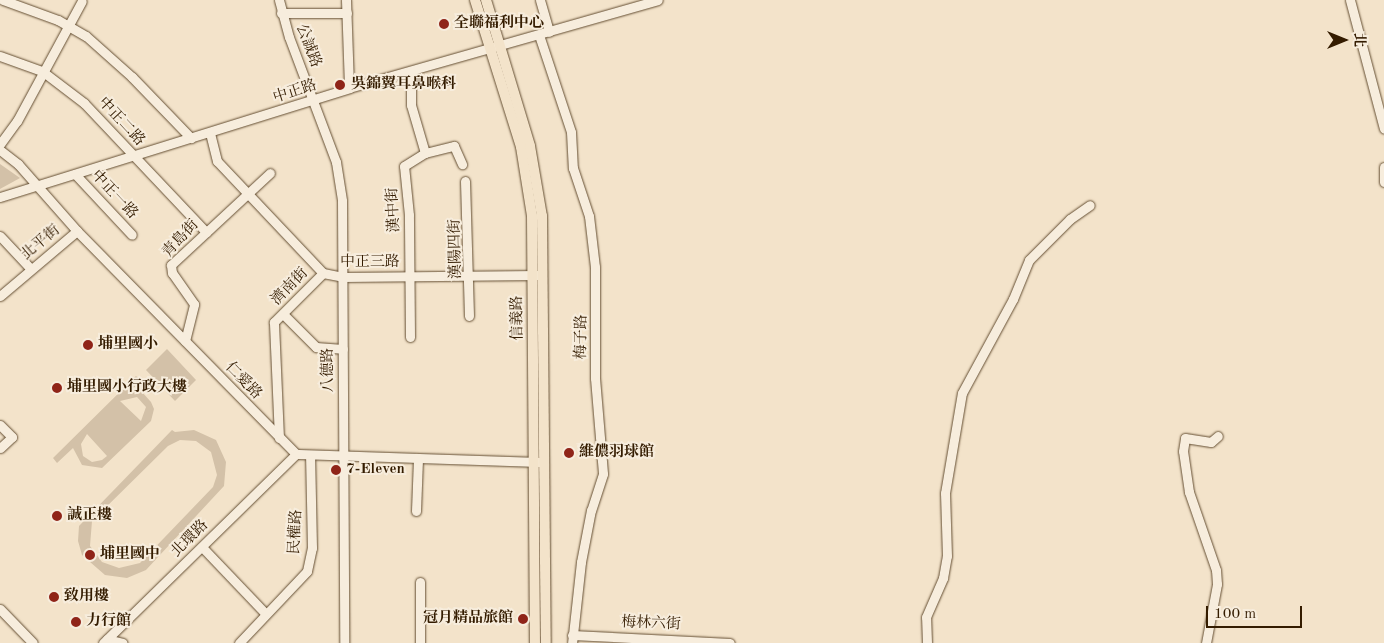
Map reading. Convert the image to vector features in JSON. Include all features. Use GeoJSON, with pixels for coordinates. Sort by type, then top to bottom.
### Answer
{"type":"FeatureCollection","features":[{"type":"Feature","properties":{"kind":"main road","name":"信義路"},"geometry":{"type":"LineString","coordinates":[[475,0],[494,46]]}},
{"type":"Feature","properties":{"kind":"main road","name":"信義路"},"geometry":{"type":"LineString","coordinates":[[486,0],[494,46],[528,174],[538,275],[538,462],[535,643]]}},
{"type":"Feature","properties":{"kind":"main road","name":"信義路"},"geometry":{"type":"LineString","coordinates":[[538,462],[546,643]]}},
{"type":"Feature","properties":{"kind":"street"},"geometry":{"type":"LineString","coordinates":[[2,0],[69,25],[104,50],[191,138]]}},
{"type":"Feature","properties":{"kind":"street","name":"公誠路"},"geometry":{"type":"LineString","coordinates":[[280,0],[281,13],[314,100]]}},
{"type":"Feature","properties":{"kind":"street"},"geometry":{"type":"LineString","coordinates":[[346,0],[349,88]]}},
{"type":"Feature","properties":{"kind":"street"},"geometry":{"type":"LineString","coordinates":[[540,0],[549,32]]}},
{"type":"Feature","properties":{"kind":"street","name":"中正路"},"geometry":{"type":"LineString","coordinates":[[0,197],[349,88],[658,0]]}},
{"type":"Feature","properties":{"kind":"street"},"geometry":{"type":"LineString","coordinates":[[1350,0],[1384,129]]}},
{"type":"Feature","properties":{"kind":"street"},"geometry":{"type":"LineString","coordinates":[[0,144],[18,121],[42,71],[82,1]]}},
{"type":"Feature","properties":{"kind":"street"},"geometry":{"type":"LineString","coordinates":[[281,13],[347,13]]}},
{"type":"Feature","properties":{"kind":"street","name":"梅子路"},"geometry":{"type":"LineString","coordinates":[[539,35],[571,132],[573,168],[589,216],[595,267],[595,378],[603,474],[582,554],[572,639]]}},
{"type":"Feature","properties":{"kind":"street","name":"中正二路"},"geometry":{"type":"LineString","coordinates":[[0,56],[42,71],[84,103],[206,232]]}},
{"type":"Feature","properties":{"kind":"street"},"geometry":{"type":"LineString","coordinates":[[411,71],[411,105],[425,153],[454,146],[462,164]]}},
{"type":"Feature","properties":{"kind":"street","name":"八德路"},"geometry":{"type":"LineString","coordinates":[[314,100],[336,162],[342,202],[344,277],[344,643]]}},
{"type":"Feature","properties":{"kind":"street","name":"中正三路"},"geometry":{"type":"LineString","coordinates":[[210,132],[217,161],[322,273],[344,277],[538,275]]}},
{"type":"Feature","properties":{"kind":"street","name":"仁愛路"},"geometry":{"type":"LineString","coordinates":[[0,150],[12,158],[77,231],[296,454]]}},
{"type":"Feature","properties":{"kind":"street","name":"漢中街"},"geometry":{"type":"LineString","coordinates":[[410,337],[411,276],[404,166],[425,153]]}},
{"type":"Feature","properties":{"kind":"street"},"geometry":{"type":"LineString","coordinates":[[1384,167],[1384,182]]}},
{"type":"Feature","properties":{"kind":"street","name":"青島街"},"geometry":{"type":"LineString","coordinates":[[185,341],[194,304],[172,273],[172,265],[270,173]]}},
{"type":"Feature","properties":{"kind":"street","name":"中正一路"},"geometry":{"type":"LineString","coordinates":[[75,174],[132,235]]}},
{"type":"Feature","properties":{"kind":"street","name":"漢陽四街"},"geometry":{"type":"LineString","coordinates":[[466,181],[470,276],[469,316]]}},
{"type":"Feature","properties":{"kind":"street"},"geometry":{"type":"LineString","coordinates":[[927,643],[926,616],[943,578],[947,556],[945,493],[962,393],[1013,299],[1029,260],[1070,219],[1090,205]]}},
{"type":"Feature","properties":{"kind":"street","name":"北平街"},"geometry":{"type":"LineString","coordinates":[[0,296],[77,231]]}},
{"type":"Feature","properties":{"kind":"street"},"geometry":{"type":"LineString","coordinates":[[0,236],[31,269]]}},
{"type":"Feature","properties":{"kind":"street","name":"濟南街"},"geometry":{"type":"LineString","coordinates":[[279,438],[274,322],[284,314],[322,273]]}},
{"type":"Feature","properties":{"kind":"street"},"geometry":{"type":"LineString","coordinates":[[284,314],[316,347],[343,349]]}},
{"type":"Feature","properties":{"kind":"street"},"geometry":{"type":"LineString","coordinates":[[0,425],[12,437],[0,448]]}},
{"type":"Feature","properties":{"kind":"street"},"geometry":{"type":"LineString","coordinates":[[1206,643],[1217,584],[1216,570],[1189,492],[1183,451],[1185,438],[1211,442],[1218,436]]}},
{"type":"Feature","properties":{"kind":"street"},"geometry":{"type":"LineString","coordinates":[[296,454],[538,462]]}},
{"type":"Feature","properties":{"kind":"street","name":"北環路"},"geometry":{"type":"LineString","coordinates":[[105,641],[296,454]]}},
{"type":"Feature","properties":{"kind":"street","name":"民權路"},"geometry":{"type":"LineString","coordinates":[[239,643],[265,613],[307,571],[312,548],[310,455]]}},
{"type":"Feature","properties":{"kind":"street"},"geometry":{"type":"LineString","coordinates":[[416,511],[418,458]]}},
{"type":"Feature","properties":{"kind":"street"},"geometry":{"type":"LineString","coordinates":[[202,547],[265,613]]}},
{"type":"Feature","properties":{"kind":"street"},"geometry":{"type":"LineString","coordinates":[[420,582],[420,643]]}},
{"type":"Feature","properties":{"kind":"street"},"geometry":{"type":"LineString","coordinates":[[0,609],[33,643]]}},
{"type":"Feature","properties":{"kind":"street","name":"梅林六街"},"geometry":{"type":"LineString","coordinates":[[572,639],[730,643]]}},
{"type":"Feature","properties":{"kind":"street"},"geometry":{"type":"LineString","coordinates":[[105,641],[123,643]]}},
{"type":"Feature","properties":{"kind":"shaded area"},"geometry":{"type":"Polygon","coordinates":[[[0,164],[20,178],[0,189],[0,164]]]}},
{"type":"Feature","properties":{"kind":"shaded area"},"geometry":{"type":"Polygon","coordinates":[[[167,349],[196,380],[175,401],[146,370],[167,349]]]}},
{"type":"Feature","properties":{"kind":"shaded area"},"geometry":{"type":"Polygon","coordinates":[[[136,376],[141,381],[132,389],[141,391],[151,402],[154,409],[151,421],[102,468],[82,465],[73,448],[57,463],[53,458],[136,376]],[[137,397],[120,401],[141,421],[146,407],[137,397]],[[87,434],[81,444],[83,456],[92,462],[102,460],[107,456],[87,434]]]}},
{"type":"Feature","properties":{"kind":"shaded area"},"geometry":{"type":"Polygon","coordinates":[[[172,430],[175,432],[194,430],[216,440],[226,462],[224,486],[146,570],[127,578],[105,575],[82,555],[78,541],[79,526],[172,430]],[[180,440],[168,446],[92,521],[90,546],[102,562],[119,568],[140,563],[213,487],[217,475],[211,452],[196,441],[180,440]]]}},
{"type":"Feature","properties":{"kind":"place","name":"全聯福利中心"},"geometry":{"type":"Point","coordinates":[444,24]}},
{"type":"Feature","properties":{"kind":"place","name":"吳錦翼耳鼻喉科"},"geometry":{"type":"Point","coordinates":[340,85]}},
{"type":"Feature","properties":{"kind":"place","name":"埔里國小"},"geometry":{"type":"Point","coordinates":[88,345]}},
{"type":"Feature","properties":{"kind":"place","name":"埔里國小行政大樓"},"geometry":{"type":"Point","coordinates":[57,388]}},
{"type":"Feature","properties":{"kind":"place","name":"維儂羽球館"},"geometry":{"type":"Point","coordinates":[569,453]}},
{"type":"Feature","properties":{"kind":"place","name":"7-Eleven"},"geometry":{"type":"Point","coordinates":[336,470]}},
{"type":"Feature","properties":{"kind":"place","name":"誠正樓"},"geometry":{"type":"Point","coordinates":[57,516]}},
{"type":"Feature","properties":{"kind":"place","name":"埔里國中"},"geometry":{"type":"Point","coordinates":[90,555]}},
{"type":"Feature","properties":{"kind":"place","name":"致用樓"},"geometry":{"type":"Point","coordinates":[54,597]}},
{"type":"Feature","properties":{"kind":"place","name":"冠月精品旅館"},"geometry":{"type":"Point","coordinates":[523,619]}},
{"type":"Feature","properties":{"kind":"place","name":"力行館"},"geometry":{"type":"Point","coordinates":[76,622]}}]}
